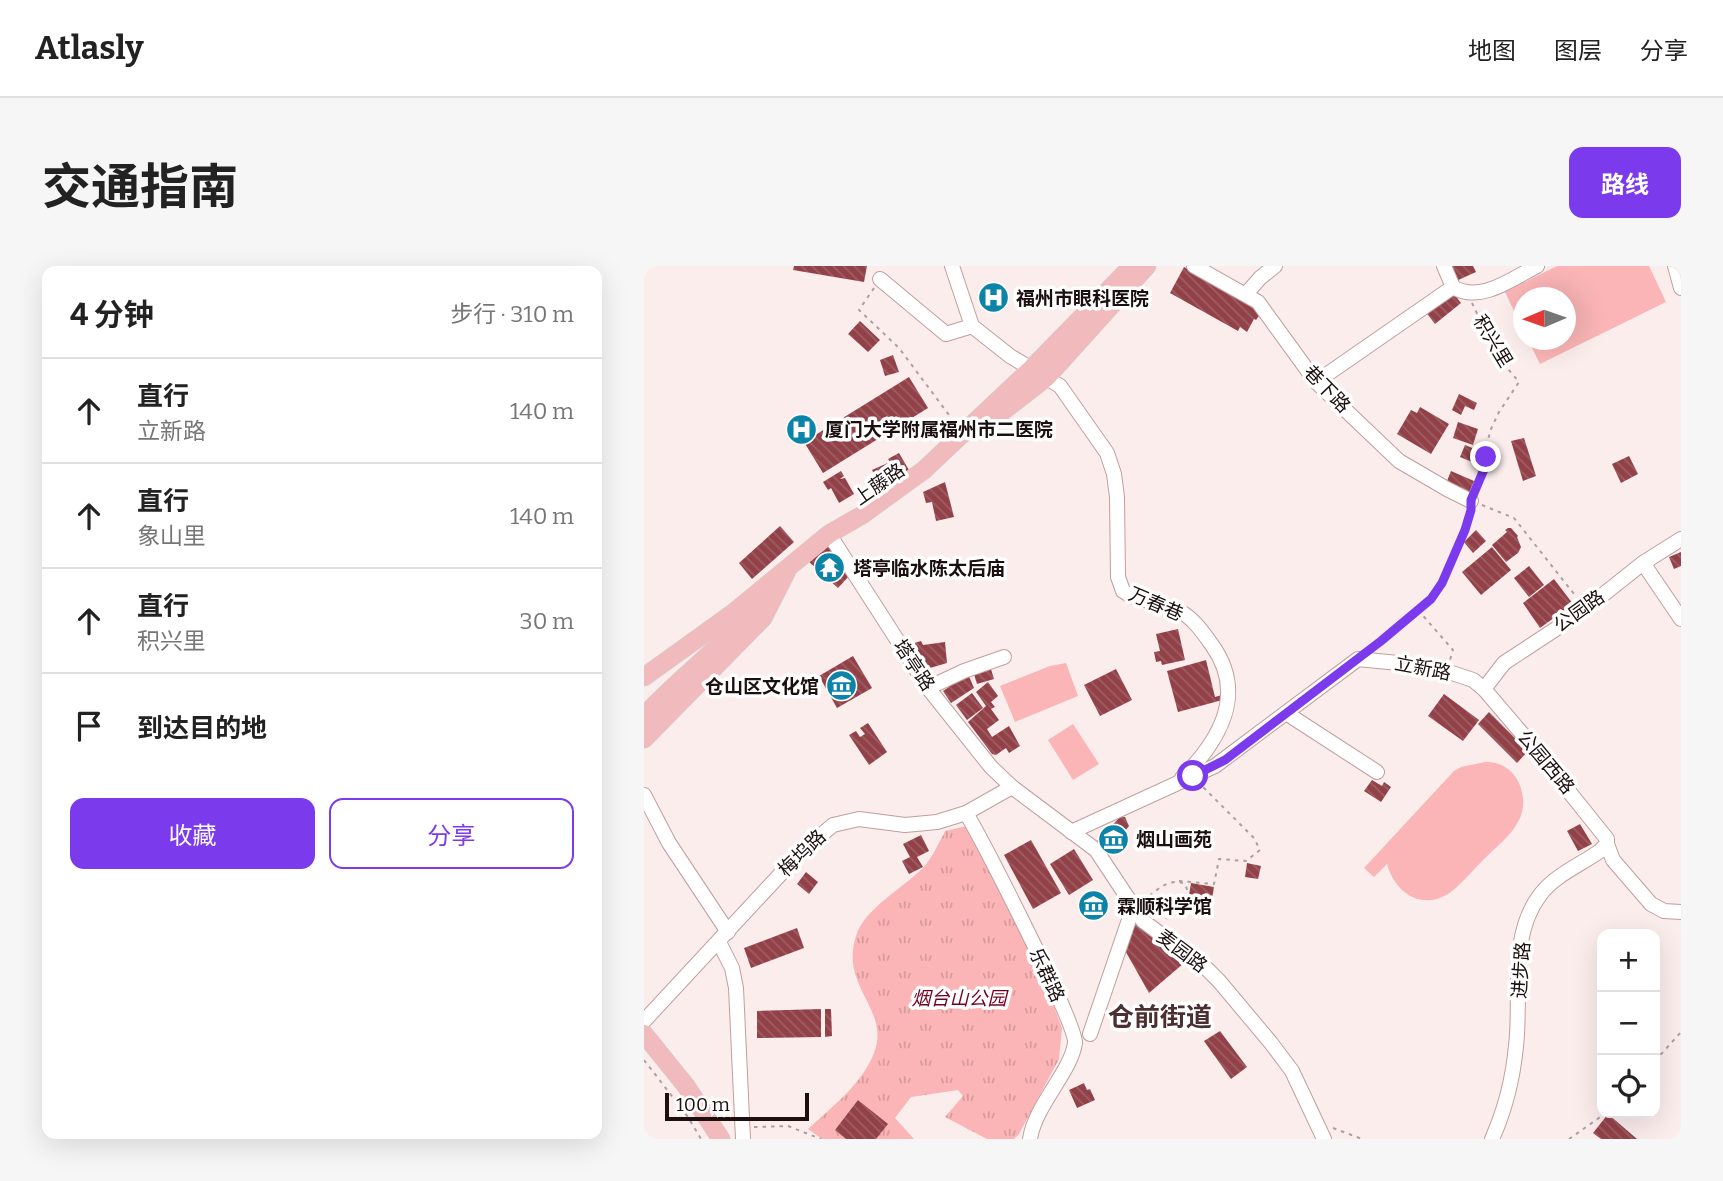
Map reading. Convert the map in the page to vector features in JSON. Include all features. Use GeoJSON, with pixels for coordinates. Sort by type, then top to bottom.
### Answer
{"type":"FeatureCollection","features":[{"type":"Feature","properties":{"kind":"main road"},"geometry":{"type":"LineString","coordinates":[[1039,373],[1132,266]]}},
{"type":"Feature","properties":{"kind":"main road"},"geometry":{"type":"LineString","coordinates":[[644,677],[733,613],[829,534],[862,515],[918,475],[963,434],[1039,373],[1147,266]]}},
{"type":"Feature","properties":{"kind":"main road","name":"上藤路"},"geometry":{"type":"LineString","coordinates":[[829,534],[844,535],[922,479],[936,462],[1039,373]]}},
{"type":"Feature","properties":{"kind":"main road"},"geometry":{"type":"LineString","coordinates":[[644,716],[672,686],[743,622],[792,563]]}},
{"type":"Feature","properties":{"kind":"main road"},"geometry":{"type":"LineString","coordinates":[[644,739],[763,618],[792,563]]}},
{"type":"Feature","properties":{"kind":"main road"},"geometry":{"type":"LineString","coordinates":[[672,686],[687,647]]}},
{"type":"Feature","properties":{"kind":"main road"},"geometry":{"type":"LineString","coordinates":[[644,1034],[674,1069],[721,1139]]}},
{"type":"Feature","properties":{"kind":"main road"},"geometry":{"type":"LineString","coordinates":[[644,1052],[685,1103],[709,1139]]}},
{"type":"Feature","properties":{"kind":"street"},"geometry":{"type":"LineString","coordinates":[[952,266],[972,326],[1039,373]]}},
{"type":"Feature","properties":{"kind":"street","name":"巷下路"},"geometry":{"type":"LineString","coordinates":[[1194,266],[1258,302],[1316,382],[1404,465],[1471,500]]}},
{"type":"Feature","properties":{"kind":"street"},"geometry":{"type":"LineString","coordinates":[[1246,294],[1275,266]]}},
{"type":"Feature","properties":{"kind":"street"},"geometry":{"type":"LineString","coordinates":[[1316,382],[1453,287],[1444,266]]}},
{"type":"Feature","properties":{"kind":"street","name":"积兴里"},"geometry":{"type":"LineString","coordinates":[[1453,287],[1468,293],[1483,292],[1537,266]]}},
{"type":"Feature","properties":{"kind":"street"},"geometry":{"type":"LineString","coordinates":[[1675,266],[1681,288]]}},
{"type":"Feature","properties":{"kind":"street"},"geometry":{"type":"LineString","coordinates":[[880,279],[946,334],[972,326]]}},
{"type":"Feature","properties":{"kind":"street","name":"万春巷"},"geometry":{"type":"LineString","coordinates":[[1039,373],[1064,389],[1111,463],[1116,489],[1118,577],[1123,591],[1136,599],[1161,603],[1185,614],[1200,629],[1227,671],[1229,697],[1223,720],[1207,748],[1176,784]]}},
{"type":"Feature","properties":{"kind":"street","name":"塔亭路"},"geometry":{"type":"LineString","coordinates":[[829,534],[928,688],[991,767],[1012,787]]}},
{"type":"Feature","properties":{"kind":"street","name":"公园路"},"geometry":{"type":"LineString","coordinates":[[1484,689],[1504,663],[1586,608],[1643,563],[1681,539]]}},
{"type":"Feature","properties":{"kind":"street"},"geometry":{"type":"LineString","coordinates":[[1643,563],[1681,619]]}},
{"type":"Feature","properties":{"kind":"street"},"geometry":{"type":"LineString","coordinates":[[928,688],[964,671],[1004,657]]}},
{"type":"Feature","properties":{"kind":"street"},"geometry":{"type":"LineString","coordinates":[[1071,832],[1225,760],[1357,660]]}},
{"type":"Feature","properties":{"kind":"street","name":"立新路"},"geometry":{"type":"LineString","coordinates":[[1357,660],[1380,660],[1446,671],[1473,680],[1484,689]]}},
{"type":"Feature","properties":{"kind":"street","name":"公园西路"},"geometry":{"type":"LineString","coordinates":[[1484,689],[1606,840],[1613,860],[1651,905],[1664,911],[1681,912]]}},
{"type":"Feature","properties":{"kind":"street"},"geometry":{"type":"LineString","coordinates":[[1286,713],[1377,772]]}},
{"type":"Feature","properties":{"kind":"street","name":"梅坞路"},"geometry":{"type":"LineString","coordinates":[[644,1021],[801,852],[833,825],[859,818],[895,824],[930,824],[966,813],[1012,787]]}},
{"type":"Feature","properties":{"kind":"street","name":"麦园路"},"geometry":{"type":"LineString","coordinates":[[1012,787],[1100,855],[1143,921],[1206,968],[1219,981],[1292,1071],[1324,1139]]}},
{"type":"Feature","properties":{"kind":"street"},"geometry":{"type":"LineString","coordinates":[[644,795],[723,937],[736,988],[747,1133]]}},
{"type":"Feature","properties":{"kind":"street","name":"乐群路"},"geometry":{"type":"LineString","coordinates":[[966,813],[1044,967],[1075,1037],[1073,1051],[1041,1108],[1030,1139]]}},
{"type":"Feature","properties":{"kind":"street","name":"进步路"},"geometry":{"type":"LineString","coordinates":[[1492,1139],[1502,1115],[1515,1055],[1520,951],[1531,909],[1549,884],[1606,840]]}},
{"type":"Feature","properties":{"kind":"street"},"geometry":{"type":"LineString","coordinates":[[1090,1034],[1133,908]]}},
{"type":"Feature","properties":{"kind":"path"},"geometry":{"type":"LineString","coordinates":[[880,279],[859,310],[899,348],[963,434]]}},
{"type":"Feature","properties":{"kind":"path","name":"积兴里"},"geometry":{"type":"LineString","coordinates":[[1468,293],[1494,349],[1519,382],[1491,429],[1486,447],[1485,467],[1471,500]]}},
{"type":"Feature","properties":{"kind":"path"},"geometry":{"type":"LineString","coordinates":[[1357,660],[1431,599],[1442,583],[1465,530],[1471,500],[1514,518],[1586,608]]}},
{"type":"Feature","properties":{"kind":"path"},"geometry":{"type":"LineString","coordinates":[[1418,610],[1453,650],[1446,671]]}},
{"type":"Feature","properties":{"kind":"path"},"geometry":{"type":"LineString","coordinates":[[1133,908],[1167,884],[1179,881],[1214,884],[1219,859],[1246,861],[1260,850],[1254,838],[1193,776]]}},
{"type":"Feature","properties":{"kind":"path"},"geometry":{"type":"LineString","coordinates":[[1166,919],[1180,899],[1188,895],[1185,884],[1179,881]]}},
{"type":"Feature","properties":{"kind":"path"},"geometry":{"type":"LineString","coordinates":[[1660,1055],[1681,1032]]}},
{"type":"Feature","properties":{"kind":"path"},"geometry":{"type":"LineString","coordinates":[[644,1060],[701,1139]]}},
{"type":"Feature","properties":{"kind":"path"},"geometry":{"type":"LineString","coordinates":[[1569,1139],[1599,1118]]}},
{"type":"Feature","properties":{"kind":"path"},"geometry":{"type":"LineString","coordinates":[[1316,1121],[1362,1139]]}},
{"type":"Feature","properties":{"kind":"path"},"geometry":{"type":"LineString","coordinates":[[747,1133],[788,1126],[821,1139]]}},
{"type":"Feature","properties":{"kind":"green space"},"geometry":{"type":"Polygon","coordinates":[[[1557,266],[1649,266],[1666,302],[1576,346],[1576,287],[1515,287],[1557,266]]]}},
{"type":"Feature","properties":{"kind":"green space"},"geometry":{"type":"Polygon","coordinates":[[[1513,288],[1513,309],[1505,292],[1513,288]]]}},
{"type":"Feature","properties":{"kind":"green space"},"geometry":{"type":"Polygon","coordinates":[[[1533,350],[1568,350],[1540,364],[1533,350]]]}},
{"type":"Feature","properties":{"kind":"green space"},"geometry":{"type":"Polygon","coordinates":[[[1066,663],[1078,696],[1015,722],[1000,686],[1050,666],[1066,663]]]}},
{"type":"Feature","properties":{"kind":"green space"},"geometry":{"type":"Polygon","coordinates":[[[1073,724],[1099,764],[1073,780],[1048,740],[1073,724]]]}},
{"type":"Feature","properties":{"kind":"green space"},"geometry":{"type":"Polygon","coordinates":[[[1485,762],[1503,766],[1516,777],[1522,791],[1522,813],[1508,836],[1448,894],[1438,899],[1418,899],[1402,890],[1390,874],[1387,864],[1374,877],[1364,868],[1454,771],[1485,762]]]}},
{"type":"Feature","properties":{"kind":"green space","name":"烟台山公园"},"geometry":{"type":"Polygon","coordinates":[[[967,826],[1040,970],[1062,1028],[1059,1059],[1014,1139],[987,1139],[945,1117],[963,1096],[958,1090],[911,1097],[895,1118],[914,1139],[822,1139],[808,1129],[846,1094],[862,1075],[874,1053],[877,1037],[876,1023],[854,970],[853,954],[860,926],[875,908],[923,868],[945,831],[967,826]]]}},
{"type":"Feature","properties":{"kind":"building"},"geometry":{"type":"Polygon","coordinates":[[[794,266],[867,266],[864,282],[793,270],[794,266]]]}},
{"type":"Feature","properties":{"kind":"building"},"geometry":{"type":"Polygon","coordinates":[[[1449,266],[1473,266],[1476,272],[1456,281],[1449,266]]]}},
{"type":"Feature","properties":{"kind":"building"},"geometry":{"type":"Polygon","coordinates":[[[1184,267],[1256,306],[1261,313],[1247,332],[1240,327],[1238,331],[1170,293],[1184,267]]]}},
{"type":"Feature","properties":{"kind":"building"},"geometry":{"type":"Polygon","coordinates":[[[1451,290],[1461,303],[1435,324],[1425,311],[1451,290]]]}},
{"type":"Feature","properties":{"kind":"building"},"geometry":{"type":"Polygon","coordinates":[[[860,321],[880,340],[868,352],[848,334],[860,321]]]}},
{"type":"Feature","properties":{"kind":"building"},"geometry":{"type":"Polygon","coordinates":[[[893,355],[899,372],[885,376],[880,360],[893,355]]]}},
{"type":"Feature","properties":{"kind":"building"},"geometry":{"type":"Polygon","coordinates":[[[909,377],[928,408],[823,473],[804,442],[909,377]]]}},
{"type":"Feature","properties":{"kind":"building"},"geometry":{"type":"Polygon","coordinates":[[[1459,394],[1477,403],[1474,410],[1465,406],[1461,415],[1452,410],[1459,394]]]}},
{"type":"Feature","properties":{"kind":"building"},"geometry":{"type":"Polygon","coordinates":[[[1420,407],[1449,424],[1431,454],[1397,434],[1411,410],[1417,413],[1420,407]]]}},
{"type":"Feature","properties":{"kind":"building"},"geometry":{"type":"Polygon","coordinates":[[[1458,422],[1478,429],[1473,445],[1453,438],[1458,422]]]}},
{"type":"Feature","properties":{"kind":"building"},"geometry":{"type":"Polygon","coordinates":[[[1524,438],[1536,476],[1523,481],[1511,441],[1524,438]]]}},
{"type":"Feature","properties":{"kind":"building"},"geometry":{"type":"Polygon","coordinates":[[[1465,445],[1482,452],[1477,464],[1460,457],[1465,445]]]}},
{"type":"Feature","properties":{"kind":"building"},"geometry":{"type":"Polygon","coordinates":[[[899,453],[909,470],[881,486],[872,470],[890,462],[888,459],[899,453]]]}},
{"type":"Feature","properties":{"kind":"building"},"geometry":{"type":"Polygon","coordinates":[[[1629,456],[1638,474],[1621,483],[1612,464],[1629,456]]]}},
{"type":"Feature","properties":{"kind":"building"},"geometry":{"type":"Polygon","coordinates":[[[841,471],[844,476],[840,479],[845,478],[854,494],[839,503],[831,488],[828,490],[823,482],[841,471]]]}},
{"type":"Feature","properties":{"kind":"building"},"geometry":{"type":"Polygon","coordinates":[[[1451,471],[1474,481],[1468,495],[1445,486],[1451,471]]]}},
{"type":"Feature","properties":{"kind":"building"},"geometry":{"type":"Polygon","coordinates":[[[945,482],[954,517],[936,521],[932,502],[926,503],[923,492],[945,482]]]}},
{"type":"Feature","properties":{"kind":"building"},"geometry":{"type":"Polygon","coordinates":[[[780,526],[794,542],[752,579],[739,563],[780,526]]]}},
{"type":"Feature","properties":{"kind":"building"},"geometry":{"type":"Polygon","coordinates":[[[1508,528],[1518,536],[1521,547],[1518,553],[1506,562],[1492,545],[1508,528]]]}},
{"type":"Feature","properties":{"kind":"building"},"geometry":{"type":"Polygon","coordinates":[[[1476,530],[1486,541],[1473,553],[1464,542],[1476,530]]]}},
{"type":"Feature","properties":{"kind":"building","name":"塔亭临水陈太后庙"},"geometry":{"type":"Polygon","coordinates":[[[828,543],[850,575],[838,588],[808,561],[828,543]]]}},
{"type":"Feature","properties":{"kind":"building"},"geometry":{"type":"Polygon","coordinates":[[[1492,547],[1511,570],[1481,595],[1462,572],[1492,547]]]}},
{"type":"Feature","properties":{"kind":"building"},"geometry":{"type":"Polygon","coordinates":[[[1681,552],[1681,566],[1674,569],[1669,557],[1681,552]]]}},
{"type":"Feature","properties":{"kind":"building"},"geometry":{"type":"Polygon","coordinates":[[[1529,566],[1544,585],[1529,597],[1514,578],[1529,566]]]}},
{"type":"Feature","properties":{"kind":"building"},"geometry":{"type":"Polygon","coordinates":[[[1554,579],[1573,604],[1540,628],[1523,603],[1554,579]]]}},
{"type":"Feature","properties":{"kind":"building"},"geometry":{"type":"Polygon","coordinates":[[[1178,629],[1185,660],[1162,665],[1161,661],[1156,662],[1154,652],[1160,651],[1156,634],[1178,629]]]}},
{"type":"Feature","properties":{"kind":"building"},"geometry":{"type":"Polygon","coordinates":[[[921,641],[923,645],[945,642],[947,663],[930,668],[929,665],[924,666],[911,644],[921,641]]]}},
{"type":"Feature","properties":{"kind":"building"},"geometry":{"type":"Polygon","coordinates":[[[853,656],[872,688],[837,708],[819,676],[853,656]]]}},
{"type":"Feature","properties":{"kind":"building"},"geometry":{"type":"Polygon","coordinates":[[[1206,660],[1215,697],[1225,694],[1226,699],[1178,712],[1167,671],[1206,660]]]}},
{"type":"Feature","properties":{"kind":"building"},"geometry":{"type":"Polygon","coordinates":[[[990,666],[994,679],[977,684],[973,671],[990,666]]]}},
{"type":"Feature","properties":{"kind":"building"},"geometry":{"type":"Polygon","coordinates":[[[1116,669],[1132,700],[1100,716],[1084,685],[1116,669]]]}},
{"type":"Feature","properties":{"kind":"building"},"geometry":{"type":"Polygon","coordinates":[[[968,674],[974,688],[951,703],[943,691],[949,684],[968,674]]]}},
{"type":"Feature","properties":{"kind":"building"},"geometry":{"type":"Polygon","coordinates":[[[988,682],[998,696],[991,702],[995,707],[991,709],[999,720],[987,729],[992,737],[1009,726],[1020,746],[1009,753],[1006,748],[996,755],[992,754],[968,722],[986,706],[976,692],[988,682]]]}},
{"type":"Feature","properties":{"kind":"building"},"geometry":{"type":"Polygon","coordinates":[[[972,693],[983,708],[967,720],[956,705],[972,693]]]}},
{"type":"Feature","properties":{"kind":"building"},"geometry":{"type":"Polygon","coordinates":[[[1444,694],[1479,720],[1463,741],[1428,716],[1444,694]]]}},
{"type":"Feature","properties":{"kind":"building"},"geometry":{"type":"Polygon","coordinates":[[[1489,712],[1528,751],[1517,763],[1478,724],[1489,712]]]}},
{"type":"Feature","properties":{"kind":"building"},"geometry":{"type":"Polygon","coordinates":[[[868,723],[887,752],[869,765],[849,735],[856,731],[860,737],[865,734],[860,728],[868,723]]]}},
{"type":"Feature","properties":{"kind":"building"},"geometry":{"type":"Polygon","coordinates":[[[1372,780],[1382,786],[1384,782],[1391,787],[1381,802],[1364,791],[1372,780]]]}},
{"type":"Feature","properties":{"kind":"building"},"geometry":{"type":"Polygon","coordinates":[[[1120,817],[1125,817],[1129,826],[1108,852],[1097,841],[1120,817]]]}},
{"type":"Feature","properties":{"kind":"building"},"geometry":{"type":"Polygon","coordinates":[[[1580,824],[1592,844],[1578,851],[1567,831],[1580,824]]]}},
{"type":"Feature","properties":{"kind":"building"},"geometry":{"type":"Polygon","coordinates":[[[921,835],[929,851],[917,857],[923,867],[909,874],[902,861],[910,857],[903,844],[921,835]]]}},
{"type":"Feature","properties":{"kind":"building"},"geometry":{"type":"Polygon","coordinates":[[[1031,840],[1061,893],[1033,909],[1004,855],[1031,840]]]}},
{"type":"Feature","properties":{"kind":"building"},"geometry":{"type":"Polygon","coordinates":[[[1074,849],[1093,880],[1069,895],[1050,864],[1074,849]]]}},
{"type":"Feature","properties":{"kind":"building"},"geometry":{"type":"Polygon","coordinates":[[[1247,863],[1261,866],[1258,879],[1245,877],[1247,863]]]}},
{"type":"Feature","properties":{"kind":"building"},"geometry":{"type":"Polygon","coordinates":[[[806,872],[818,882],[809,894],[797,884],[806,872]]]}},
{"type":"Feature","properties":{"kind":"building"},"geometry":{"type":"Polygon","coordinates":[[[1191,883],[1214,887],[1211,905],[1188,901],[1191,883]]]}},
{"type":"Feature","properties":{"kind":"building"},"geometry":{"type":"Polygon","coordinates":[[[1137,924],[1184,963],[1149,993],[1122,945],[1127,931],[1137,924]]]}},
{"type":"Feature","properties":{"kind":"building"},"geometry":{"type":"Polygon","coordinates":[[[797,928],[804,948],[751,968],[744,948],[797,928]]]}},
{"type":"Feature","properties":{"kind":"building"},"geometry":{"type":"Polygon","coordinates":[[[821,1009],[821,1037],[757,1038],[757,1011],[821,1009]]]}},
{"type":"Feature","properties":{"kind":"building"},"geometry":{"type":"Polygon","coordinates":[[[825,1009],[831,1009],[832,1036],[825,1037],[825,1009]]]}},
{"type":"Feature","properties":{"kind":"building"},"geometry":{"type":"Polygon","coordinates":[[[1220,1031],[1247,1067],[1231,1079],[1204,1041],[1220,1031]]]}},
{"type":"Feature","properties":{"kind":"building"},"geometry":{"type":"Polygon","coordinates":[[[1084,1083],[1095,1100],[1077,1108],[1069,1090],[1084,1083]]]}},
{"type":"Feature","properties":{"kind":"building"},"geometry":{"type":"Polygon","coordinates":[[[858,1100],[888,1124],[876,1139],[846,1139],[835,1130],[858,1100]]]}},
{"type":"Feature","properties":{"kind":"building"},"geometry":{"type":"Polygon","coordinates":[[[1605,1118],[1613,1118],[1637,1139],[1601,1139],[1593,1133],[1605,1118]]]}},
{"type":"Feature","properties":{"kind":"place","name":"福州市眼科医院"},"geometry":{"type":"Point","coordinates":[993,298]}},
{"type":"Feature","properties":{"kind":"place","name":"厦门大学附属福州市二医院"},"geometry":{"type":"Point","coordinates":[802,429]}},
{"type":"Feature","properties":{"kind":"place","name":"塔亭临水陈太后庙"},"geometry":{"type":"Point","coordinates":[830,568]}},
{"type":"Feature","properties":{"kind":"place","name":"仓山区文化馆"},"geometry":{"type":"Point","coordinates":[842,686]}},
{"type":"Feature","properties":{"kind":"place","name":"烟山画苑"},"geometry":{"type":"Point","coordinates":[1113,839]}},
{"type":"Feature","properties":{"kind":"place","name":"霖顺科学馆"},"geometry":{"type":"Point","coordinates":[1094,906]}},
{"type":"Feature","properties":{"kind":"district","name":"仓前街道"},"geometry":{"type":"Point","coordinates":[1160,1017]}},
{"type":"Feature","properties":{"kind":"route"},"geometry":{"type":"LineString","coordinates":[[1193,776],[1225,760],[1381,641],[1431,599],[1442,583],[1465,530],[1471,500],[1485,467],[1486,457]]}}]}
